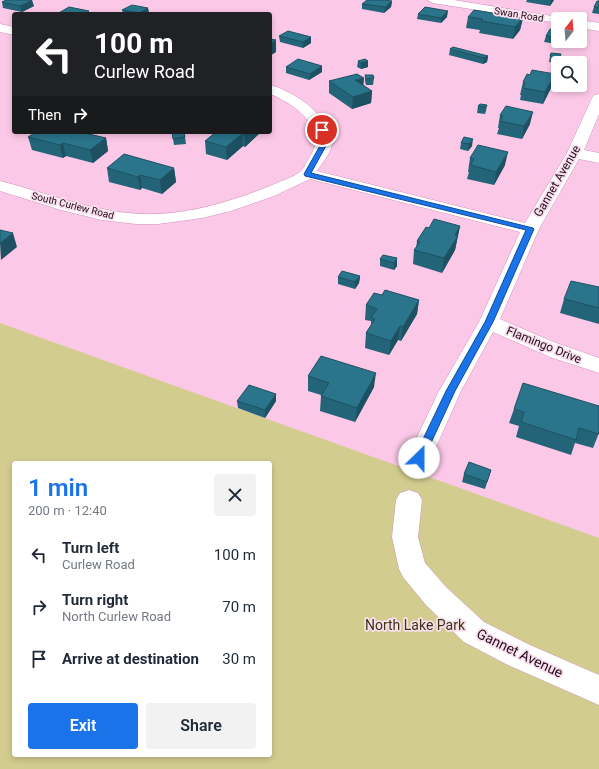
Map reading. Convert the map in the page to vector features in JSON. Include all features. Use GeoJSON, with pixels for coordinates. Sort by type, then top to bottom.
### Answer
{"type":"FeatureCollection","features":[{"type":"Feature","properties":{"kind":"street","name":"Swan Road"},"geometry":{"type":"LineString","coordinates":[[434,0],[551,19]]}},
{"type":"Feature","properties":{"kind":"street"},"geometry":{"type":"LineString","coordinates":[[587,25],[599,27]]}},
{"type":"Feature","properties":{"kind":"street"},"geometry":{"type":"LineString","coordinates":[[0,28],[12,31]]}},
{"type":"Feature","properties":{"kind":"street"},"geometry":{"type":"LineString","coordinates":[[272,90],[294,100],[322,130],[324,144],[308,174],[530,229]]}},
{"type":"Feature","properties":{"kind":"street","name":"Gannet Avenue"},"geometry":{"type":"LineString","coordinates":[[419,458],[450,391],[489,322],[530,229],[575,153],[599,98]]}},
{"type":"Feature","properties":{"kind":"street"},"geometry":{"type":"LineString","coordinates":[[575,153],[599,158]]}},
{"type":"Feature","properties":{"kind":"street","name":"South Curlew Road"},"geometry":{"type":"LineString","coordinates":[[0,186],[95,212],[136,219],[165,218],[238,204],[280,188],[308,174]]}},
{"type":"Feature","properties":{"kind":"street","name":"Flamingo Drive"},"geometry":{"type":"LineString","coordinates":[[489,322],[533,343],[599,366]]}},
{"type":"Feature","properties":{"kind":"street","name":"Gannet Avenue"},"geometry":{"type":"LineString","coordinates":[[409,500],[405,537],[413,569],[436,596],[474,632],[519,656],[599,690]]}},
{"type":"Feature","properties":{"kind":"green space","name":"North Lake Park"},"geometry":{"type":"Polygon","coordinates":[[[0,323],[599,538],[599,769],[0,769],[0,323]]]}},
{"type":"Feature","properties":{"kind":"building"},"geometry":{"type":"Polygon","coordinates":[[[6,0],[32,0],[20,6],[2,2],[6,0]]]}},
{"type":"Feature","properties":{"kind":"building"},"geometry":{"type":"Polygon","coordinates":[[[367,0],[392,1],[385,7],[362,4],[367,0]]]}},
{"type":"Feature","properties":{"kind":"building"},"geometry":{"type":"Polygon","coordinates":[[[597,1],[599,1],[599,8],[594,7],[597,1]]]}},
{"type":"Feature","properties":{"kind":"building"},"geometry":{"type":"Polygon","coordinates":[[[132,5],[148,8],[141,12],[122,10],[132,5]]]}},
{"type":"Feature","properties":{"kind":"building"},"geometry":{"type":"Polygon","coordinates":[[[69,7],[89,11],[87,12],[60,12],[69,7]]]}},
{"type":"Feature","properties":{"kind":"building"},"geometry":{"type":"Polygon","coordinates":[[[425,7],[448,11],[441,18],[418,14],[425,7]]]}},
{"type":"Feature","properties":{"kind":"building"},"geometry":{"type":"Polygon","coordinates":[[[474,10],[523,18],[515,27],[481,21],[483,19],[468,17],[474,10]]]}},
{"type":"Feature","properties":{"kind":"building"},"geometry":{"type":"Polygon","coordinates":[[[550,29],[551,29],[551,37],[546,36],[550,29]]]}},
{"type":"Feature","properties":{"kind":"building"},"geometry":{"type":"Polygon","coordinates":[[[288,31],[311,37],[303,42],[279,36],[288,31]]]}},
{"type":"Feature","properties":{"kind":"building"},"geometry":{"type":"Polygon","coordinates":[[[453,47],[488,56],[484,58],[450,49],[453,47]]]}},
{"type":"Feature","properties":{"kind":"building"},"geometry":{"type":"Polygon","coordinates":[[[551,53],[561,54],[560,56],[550,56],[551,53]]]}},
{"type":"Feature","properties":{"kind":"building"},"geometry":{"type":"Polygon","coordinates":[[[298,59],[322,66],[310,74],[286,67],[298,59]]]}},
{"type":"Feature","properties":{"kind":"building"},"geometry":{"type":"Polygon","coordinates":[[[365,59],[368,61],[361,63],[358,61],[365,59]]]}},
{"type":"Feature","properties":{"kind":"building"},"geometry":{"type":"Polygon","coordinates":[[[532,70],[551,73],[551,81],[545,92],[523,88],[525,83],[523,82],[527,74],[530,75],[532,70]]]}},
{"type":"Feature","properties":{"kind":"building"},"geometry":{"type":"Polygon","coordinates":[[[357,74],[364,78],[355,80],[372,91],[353,97],[329,81],[357,74]]]}},
{"type":"Feature","properties":{"kind":"building"},"geometry":{"type":"Polygon","coordinates":[[[365,75],[373,75],[374,78],[366,79],[365,75]]]}},
{"type":"Feature","properties":{"kind":"building"},"geometry":{"type":"Polygon","coordinates":[[[480,104],[487,105],[486,107],[478,106],[480,104]]]}},
{"type":"Feature","properties":{"kind":"building"},"geometry":{"type":"Polygon","coordinates":[[[506,106],[533,112],[524,126],[500,121],[503,116],[500,115],[506,106]]]}},
{"type":"Feature","properties":{"kind":"building"},"geometry":{"type":"Polygon","coordinates":[[[33,134],[89,134],[106,138],[90,150],[63,143],[60,145],[28,137],[33,134]]]}},
{"type":"Feature","properties":{"kind":"building"},"geometry":{"type":"Polygon","coordinates":[[[172,134],[184,134],[185,137],[173,139],[172,134]]]}},
{"type":"Feature","properties":{"kind":"building"},"geometry":{"type":"Polygon","coordinates":[[[214,134],[242,134],[226,147],[205,141],[214,134]]]}},
{"type":"Feature","properties":{"kind":"building"},"geometry":{"type":"Polygon","coordinates":[[[464,137],[473,139],[469,144],[461,143],[464,137]]]}},
{"type":"Feature","properties":{"kind":"building"},"geometry":{"type":"Polygon","coordinates":[[[478,145],[508,152],[496,172],[470,165],[474,159],[470,158],[478,145]]]}},
{"type":"Feature","properties":{"kind":"building"},"geometry":{"type":"Polygon","coordinates":[[[124,154],[174,168],[160,180],[140,175],[138,177],[107,168],[124,154]]]}},
{"type":"Feature","properties":{"kind":"building"},"geometry":{"type":"Polygon","coordinates":[[[434,219],[460,226],[455,235],[458,236],[444,258],[414,250],[420,242],[417,241],[426,227],[429,228],[434,219]]]}},
{"type":"Feature","properties":{"kind":"building"},"geometry":{"type":"Polygon","coordinates":[[[0,230],[13,233],[0,243],[0,230]]]}},
{"type":"Feature","properties":{"kind":"building"},"geometry":{"type":"Polygon","coordinates":[[[383,255],[397,258],[394,263],[380,259],[383,255]]]}},
{"type":"Feature","properties":{"kind":"building"},"geometry":{"type":"Polygon","coordinates":[[[342,271],[360,276],[355,282],[338,277],[342,271]]]}},
{"type":"Feature","properties":{"kind":"building"},"geometry":{"type":"Polygon","coordinates":[[[571,281],[599,287],[599,308],[564,299],[571,281]]]}},
{"type":"Feature","properties":{"kind":"building"},"geometry":{"type":"Polygon","coordinates":[[[385,290],[419,300],[403,327],[400,326],[391,341],[366,333],[375,319],[371,318],[377,309],[366,305],[374,293],[382,295],[385,290]]]}},
{"type":"Feature","properties":{"kind":"building"},"geometry":{"type":"Polygon","coordinates":[[[321,356],[376,373],[357,408],[321,396],[329,383],[308,376],[321,356]]]}},
{"type":"Feature","properties":{"kind":"building"},"geometry":{"type":"Polygon","coordinates":[[[523,383],[599,406],[599,434],[579,428],[576,440],[521,422],[524,412],[514,409],[523,383]]]}},
{"type":"Feature","properties":{"kind":"building"},"geometry":{"type":"Polygon","coordinates":[[[249,385],[276,394],[265,410],[237,401],[249,385]]]}},
{"type":"Feature","properties":{"kind":"building"},"geometry":{"type":"Polygon","coordinates":[[[469,462],[491,470],[487,482],[464,474],[469,462]]]}},
{"type":"Feature","properties":{"kind":"route"},"geometry":{"type":"LineString","coordinates":[[322,130],[324,144],[308,174],[530,229],[489,322],[450,391],[419,458]]}}]}
